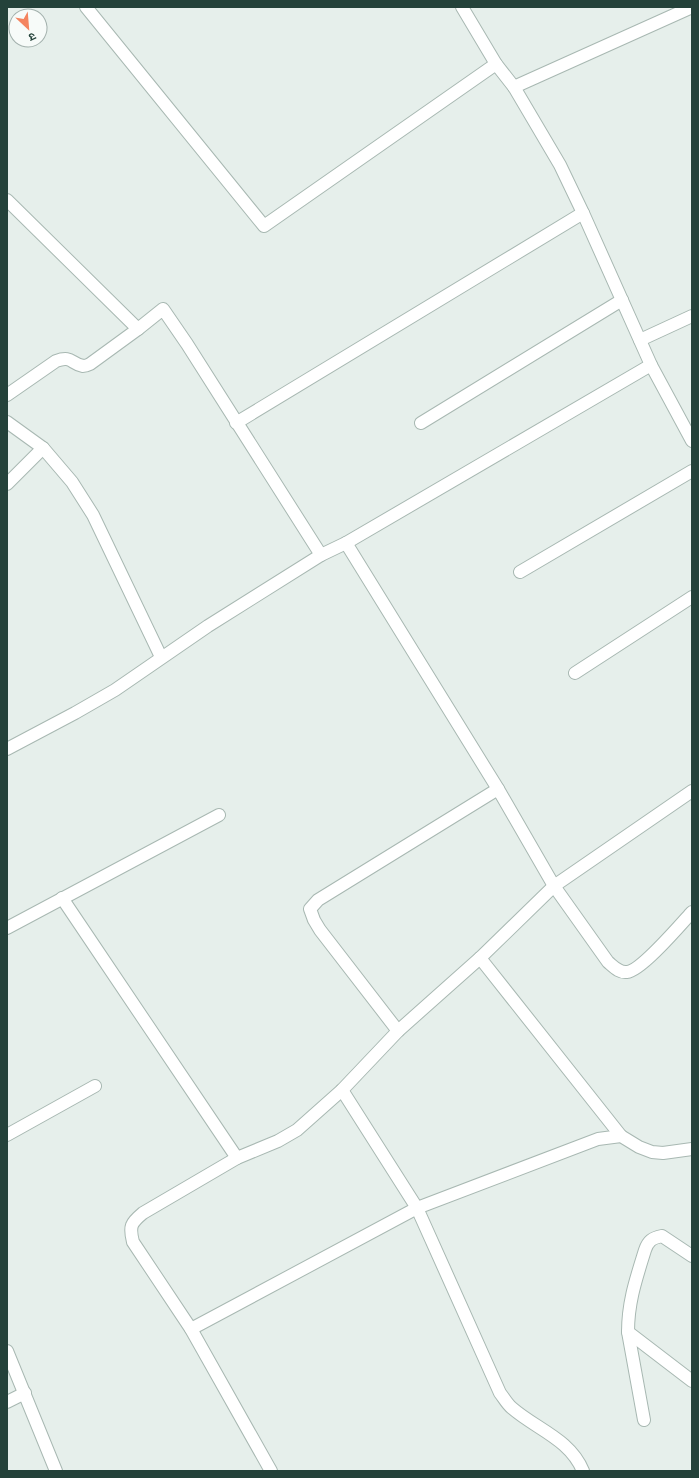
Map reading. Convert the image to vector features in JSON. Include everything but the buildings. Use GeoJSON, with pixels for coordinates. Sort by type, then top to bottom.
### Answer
{"type":"FeatureCollection","features":[{"type":"Feature","properties":{"kind":"street"},"geometry":{"type":"LineString","coordinates":[[86,7],[264,226],[496,64]]}},
{"type":"Feature","properties":{"kind":"street"},"geometry":{"type":"LineString","coordinates":[[462,7],[496,64],[514,87],[560,165],[651,365],[692,441]]}},
{"type":"Feature","properties":{"kind":"street"},"geometry":{"type":"LineString","coordinates":[[514,87],[692,7]]}},
{"type":"Feature","properties":{"kind":"street"},"geometry":{"type":"LineString","coordinates":[[7,200],[138,329]]}},
{"type":"Feature","properties":{"kind":"street"},"geometry":{"type":"LineString","coordinates":[[236,423],[583,213]]}},
{"type":"Feature","properties":{"kind":"street"},"geometry":{"type":"LineString","coordinates":[[421,423],[622,300]]}},
{"type":"Feature","properties":{"kind":"street"},"geometry":{"type":"LineString","coordinates":[[7,395],[56,361],[64,358],[83,366],[90,364],[163,309],[187,344],[321,555]]}},
{"type":"Feature","properties":{"kind":"street"},"geometry":{"type":"LineString","coordinates":[[640,340],[692,316]]}},
{"type":"Feature","properties":{"kind":"street"},"geometry":{"type":"LineString","coordinates":[[7,749],[108,694],[208,626],[321,555],[346,543],[651,365]]}},
{"type":"Feature","properties":{"kind":"street"},"geometry":{"type":"LineString","coordinates":[[7,422],[43,448],[72,482],[93,515],[161,657]]}},
{"type":"Feature","properties":{"kind":"street"},"geometry":{"type":"LineString","coordinates":[[7,484],[43,448]]}},
{"type":"Feature","properties":{"kind":"street"},"geometry":{"type":"LineString","coordinates":[[520,572],[692,471]]}},
{"type":"Feature","properties":{"kind":"street"},"geometry":{"type":"LineString","coordinates":[[346,543],[498,789],[554,886],[608,962],[618,971],[627,972],[637,967],[692,912]]}},
{"type":"Feature","properties":{"kind":"street"},"geometry":{"type":"LineString","coordinates":[[575,673],[692,597]]}},
{"type":"Feature","properties":{"kind":"street"},"geometry":{"type":"LineString","coordinates":[[398,1031],[320,930],[310,909],[318,900],[498,789]]}},
{"type":"Feature","properties":{"kind":"street"},"geometry":{"type":"LineString","coordinates":[[271,1471],[191,1329],[133,1242],[130,1231],[134,1222],[143,1213],[237,1158],[278,1141],[297,1130],[342,1090],[398,1031],[480,958],[554,886],[692,791]]}},
{"type":"Feature","properties":{"kind":"street"},"geometry":{"type":"LineString","coordinates":[[7,928],[219,815]]}},
{"type":"Feature","properties":{"kind":"street"},"geometry":{"type":"LineString","coordinates":[[62,898],[237,1158]]}},
{"type":"Feature","properties":{"kind":"street"},"geometry":{"type":"LineString","coordinates":[[480,958],[621,1136],[639,1148],[652,1152],[663,1153],[692,1149]]}},
{"type":"Feature","properties":{"kind":"street"},"geometry":{"type":"LineString","coordinates":[[7,1135],[95,1086]]}},
{"type":"Feature","properties":{"kind":"street"},"geometry":{"type":"LineString","coordinates":[[342,1090],[417,1208],[500,1393],[510,1407],[562,1442],[573,1453],[583,1471]]}},
{"type":"Feature","properties":{"kind":"street"},"geometry":{"type":"LineString","coordinates":[[191,1329],[417,1208],[598,1139],[621,1136]]}},
{"type":"Feature","properties":{"kind":"street"},"geometry":{"type":"LineString","coordinates":[[644,1420],[628,1332],[629,1303],[648,1242],[654,1238],[662,1236],[692,1256]]}},
{"type":"Feature","properties":{"kind":"street"},"geometry":{"type":"LineString","coordinates":[[628,1332],[692,1381]]}},
{"type":"Feature","properties":{"kind":"street"},"geometry":{"type":"LineString","coordinates":[[7,1351],[56,1471]]}},
{"type":"Feature","properties":{"kind":"street"},"geometry":{"type":"LineString","coordinates":[[7,1402],[25,1393]]}}]}
